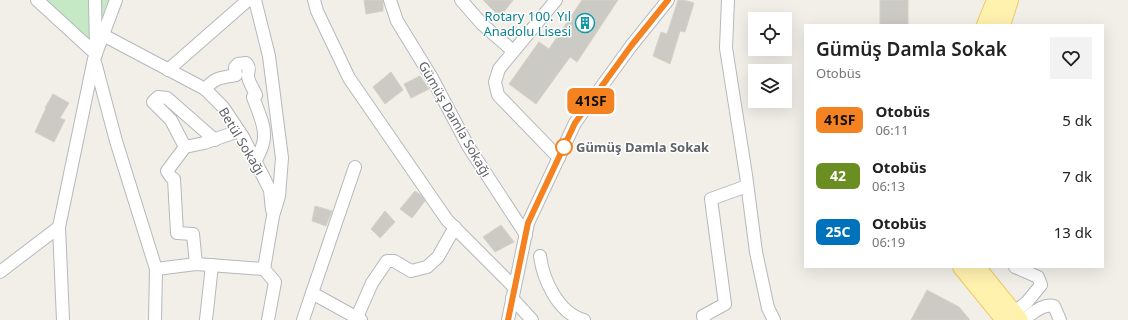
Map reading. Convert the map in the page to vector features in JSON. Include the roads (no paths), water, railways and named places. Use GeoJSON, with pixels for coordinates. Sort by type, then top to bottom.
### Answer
{"type":"FeatureCollection","features":[{"type":"Feature","properties":{"kind":"main road"},"geometry":{"type":"LineString","coordinates":[[985,24],[995,0]]}},
{"type":"Feature","properties":{"kind":"main road"},"geometry":{"type":"LineString","coordinates":[[1002,24],[1010,0]]}},
{"type":"Feature","properties":{"kind":"main road"},"geometry":{"type":"LineString","coordinates":[[962,268],[1015,318]]}},
{"type":"Feature","properties":{"kind":"main road"},"geometry":{"type":"LineString","coordinates":[[978,268],[1015,318]]}},
{"type":"Feature","properties":{"kind":"street"},"geometry":{"type":"LineString","coordinates":[[37,0],[95,56]]}},
{"type":"Feature","properties":{"kind":"street"},"geometry":{"type":"LineString","coordinates":[[95,0],[95,56],[116,140],[156,269],[155,320]]}},
{"type":"Feature","properties":{"kind":"street"},"geometry":{"type":"LineString","coordinates":[[63,320],[59,227],[95,56],[116,0]]}},
{"type":"Feature","properties":{"kind":"street"},"geometry":{"type":"LineString","coordinates":[[168,70],[248,0]]}},
{"type":"Feature","properties":{"kind":"street"},"geometry":{"type":"LineString","coordinates":[[255,0],[269,56],[282,158],[279,196],[273,216],[264,269]]}},
{"type":"Feature","properties":{"kind":"street"},"geometry":{"type":"LineString","coordinates":[[314,0],[317,11],[349,78],[447,220],[513,292],[532,320]]}},
{"type":"Feature","properties":{"kind":"street","name":"Gümüş Damla Sokağı"},"geometry":{"type":"LineString","coordinates":[[390,0],[397,21],[432,78],[468,146],[526,234]]}},
{"type":"Feature","properties":{"kind":"street"},"geometry":{"type":"LineString","coordinates":[[461,0],[482,24],[513,51]]}},
{"type":"Feature","properties":{"kind":"street"},"geometry":{"type":"LineString","coordinates":[[556,0],[499,68],[495,82],[498,94],[559,158]]}},
{"type":"Feature","properties":{"kind":"street"},"geometry":{"type":"LineString","coordinates":[[508,320],[528,223],[575,123],[631,46],[668,0]]}},
{"type":"Feature","properties":{"kind":"street"},"geometry":{"type":"LineString","coordinates":[[728,0],[726,48],[756,252],[768,308],[774,320]]}},
{"type":"Feature","properties":{"kind":"street","name":"Betül Sokağı"},"geometry":{"type":"LineString","coordinates":[[103,35],[204,89],[223,107],[239,131],[270,190],[273,216]]}},
{"type":"Feature","properties":{"kind":"street"},"geometry":{"type":"LineString","coordinates":[[204,89],[217,79],[236,75],[235,67],[238,64],[246,63],[248,65],[250,69],[248,76],[256,95],[253,97],[262,122],[264,137],[263,146],[255,162]]}},
{"type":"Feature","properties":{"kind":"street"},"geometry":{"type":"LineString","coordinates":[[185,147],[171,120],[153,102],[158,97],[167,98],[214,140]]}},
{"type":"Feature","properties":{"kind":"street"},"geometry":{"type":"LineString","coordinates":[[196,264],[193,234],[177,233],[174,179],[167,171],[185,147],[214,140],[239,131]]}},
{"type":"Feature","properties":{"kind":"street"},"geometry":{"type":"LineString","coordinates":[[303,320],[355,167]]}},
{"type":"Feature","properties":{"kind":"street"},"geometry":{"type":"LineString","coordinates":[[704,320],[703,316],[725,304],[711,199],[747,186]]}},
{"type":"Feature","properties":{"kind":"street"},"geometry":{"type":"LineString","coordinates":[[0,272],[59,227]]}},
{"type":"Feature","properties":{"kind":"street"},"geometry":{"type":"LineString","coordinates":[[312,293],[359,319],[372,283],[387,261],[394,261],[411,271],[427,267],[438,257],[455,227]]}},
{"type":"Feature","properties":{"kind":"street"},"geometry":{"type":"LineString","coordinates":[[540,256],[550,286],[558,303],[570,317],[584,320]]}},
{"type":"Feature","properties":{"kind":"street"},"geometry":{"type":"LineString","coordinates":[[156,269],[196,264],[264,269],[275,282],[268,320]]}},
{"type":"Feature","properties":{"kind":"street"},"geometry":{"type":"LineString","coordinates":[[206,320],[212,265]]}},
{"type":"Feature","properties":{"kind":"street"},"geometry":{"type":"LineString","coordinates":[[1015,318],[1041,285],[1038,278],[1017,268]]}},
{"type":"Feature","properties":{"kind":"street"},"geometry":{"type":"LineString","coordinates":[[1015,318],[1049,304],[1054,306],[1060,320]]}},
{"type":"Feature","properties":{"kind":"place","name":"Rotary 100. Yıl Anadolu Lisesi"},"geometry":{"type":"Point","coordinates":[585,23]}},
{"type":"Feature","properties":{"kind":"place","name":"Gümüş Damla Sokak"},"geometry":{"type":"Point","coordinates":[564,147]}}]}
